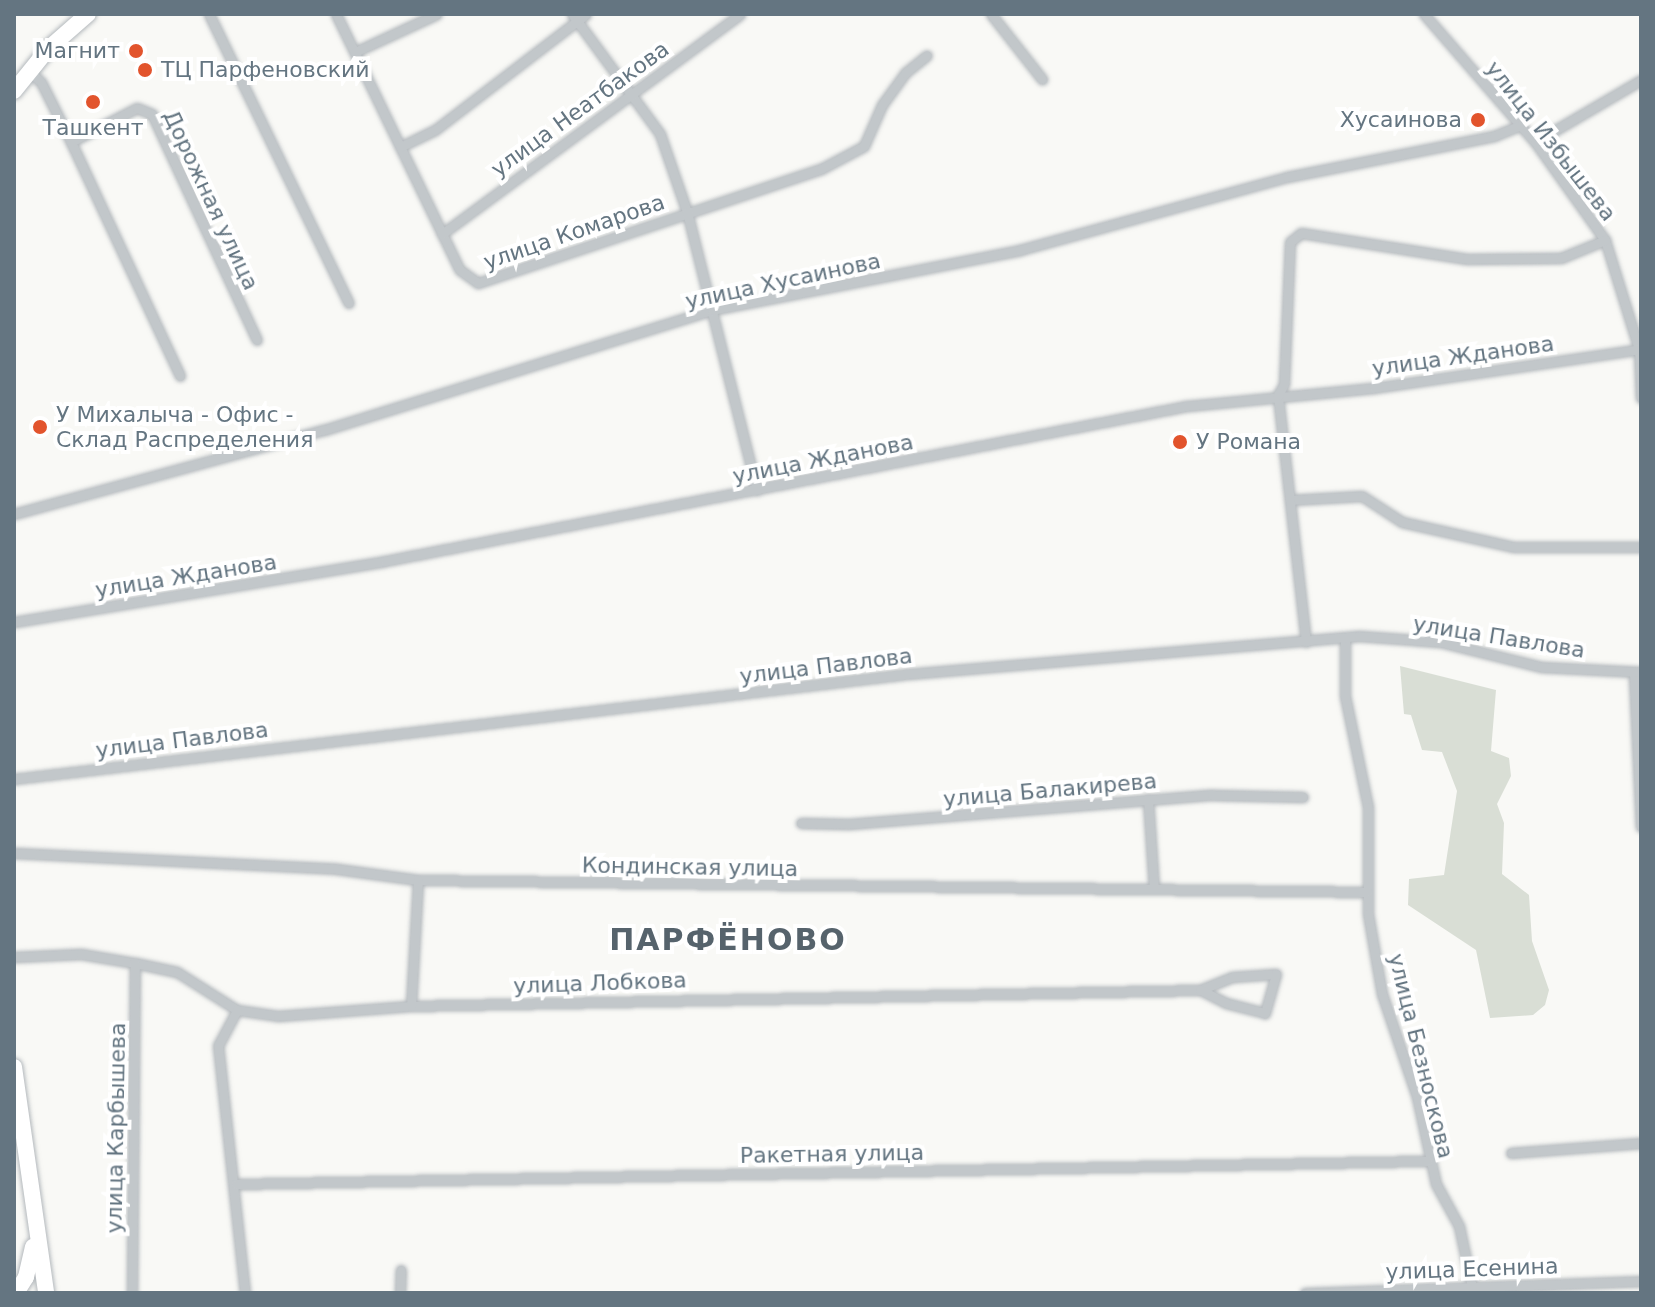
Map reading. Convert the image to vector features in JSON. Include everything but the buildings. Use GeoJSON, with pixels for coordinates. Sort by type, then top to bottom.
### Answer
{"type":"FeatureCollection","features":[{"type":"Feature","properties":{"kind":"main road"},"geometry":{"type":"LineString","coordinates":[[14,91],[29,71],[88,14]]}},
{"type":"Feature","properties":{"kind":"main road"},"geometry":{"type":"LineString","coordinates":[[14,1067],[46,1293]]}},
{"type":"Feature","properties":{"kind":"main road"},"geometry":{"type":"LineString","coordinates":[[22,1292],[32,1260],[35,1225]]}},
{"type":"Feature","properties":{"kind":"street"},"geometry":{"type":"LineString","coordinates":[[209,14],[349,303]]}},
{"type":"Feature","properties":{"kind":"street","name":"улица Комарова"},"geometry":{"type":"LineString","coordinates":[[336,14],[460,270],[478,283],[821,169],[864,146],[882,105],[905,73],[927,55]]}},
{"type":"Feature","properties":{"kind":"street"},"geometry":{"type":"LineString","coordinates":[[355,52],[437,14]]}},
{"type":"Feature","properties":{"kind":"street"},"geometry":{"type":"LineString","coordinates":[[400,147],[435,130],[575,17],[586,14]]}},
{"type":"Feature","properties":{"kind":"street","name":"улица Неатбакова"},"geometry":{"type":"LineString","coordinates":[[442,234],[740,14]]}},
{"type":"Feature","properties":{"kind":"street"},"geometry":{"type":"LineString","coordinates":[[991,14],[1042,79]]}},
{"type":"Feature","properties":{"kind":"street","name":"улица Избышева"},"geometry":{"type":"LineString","coordinates":[[1424,14],[1535,142],[1605,240],[1640,349],[1641,398]]}},
{"type":"Feature","properties":{"kind":"street"},"geometry":{"type":"LineString","coordinates":[[575,17],[660,134],[687,212],[757,490]]}},
{"type":"Feature","properties":{"kind":"street"},"geometry":{"type":"LineString","coordinates":[[29,71],[41,82],[71,142],[180,376]]}},
{"type":"Feature","properties":{"kind":"street"},"geometry":{"type":"LineString","coordinates":[[1535,142],[1641,80]]}},
{"type":"Feature","properties":{"kind":"street","name":"Дорожная улица"},"geometry":{"type":"LineString","coordinates":[[71,142],[137,108],[147,109],[257,340]]}},
{"type":"Feature","properties":{"kind":"street","name":"улица Хусаинова"},"geometry":{"type":"LineString","coordinates":[[14,514],[324,430],[712,310],[1020,250],[1287,177],[1481,139],[1521,125]]}},
{"type":"Feature","properties":{"kind":"street"},"geometry":{"type":"LineString","coordinates":[[1306,642],[1278,395],[1284,384],[1290,242],[1301,233],[1467,259],[1561,258],[1605,240]]}},
{"type":"Feature","properties":{"kind":"street","name":"улица Жданова"},"geometry":{"type":"LineString","coordinates":[[14,622],[385,561],[1187,406],[1374,388],[1640,349]]}},
{"type":"Feature","properties":{"kind":"street"},"geometry":{"type":"LineString","coordinates":[[1290,500],[1362,496],[1402,522],[1514,547],[1641,547]]}},
{"type":"Feature","properties":{"kind":"street","name":"улица Павлова"},"geometry":{"type":"LineString","coordinates":[[14,779],[908,674],[1345,638],[1440,642],[1541,667],[1637,673]]}},
{"type":"Feature","properties":{"kind":"street","name":"улица Безноскова"},"geometry":{"type":"LineString","coordinates":[[1345,638],[1345,696],[1368,807],[1367,892],[1382,994],[1417,1097],[1428,1161],[1459,1226],[1472,1287]]}},
{"type":"Feature","properties":{"kind":"street"},"geometry":{"type":"LineString","coordinates":[[1637,673],[1641,824]]}},
{"type":"Feature","properties":{"kind":"street","name":"улица Балакирева"},"geometry":{"type":"LineString","coordinates":[[801,823],[849,824],[1148,799],[1303,797]]}},
{"type":"Feature","properties":{"kind":"street"},"geometry":{"type":"LineString","coordinates":[[1148,799],[1154,889]]}},
{"type":"Feature","properties":{"kind":"street","name":"Кондинская улица"},"geometry":{"type":"LineString","coordinates":[[14,853],[337,869],[418,880],[1367,892]]}},
{"type":"Feature","properties":{"kind":"street"},"geometry":{"type":"LineString","coordinates":[[411,1006],[418,880]]}},
{"type":"Feature","properties":{"kind":"street","name":"улица Лобкова"},"geometry":{"type":"LineString","coordinates":[[14,957],[81,954],[177,972],[237,1010],[278,1016],[411,1006],[1200,990],[1232,977],[1276,974],[1265,1013],[1226,1003],[1200,990]]}},
{"type":"Feature","properties":{"kind":"street","name":"улица Карбышева"},"geometry":{"type":"LineString","coordinates":[[132,1293],[135,963]]}},
{"type":"Feature","properties":{"kind":"street"},"geometry":{"type":"LineString","coordinates":[[237,1010],[218,1045],[236,1184],[245,1293]]}},
{"type":"Feature","properties":{"kind":"street"},"geometry":{"type":"LineString","coordinates":[[1511,1153],[1641,1143]]}},
{"type":"Feature","properties":{"kind":"street","name":"Ракетная улица"},"geometry":{"type":"LineString","coordinates":[[236,1184],[1428,1161]]}},
{"type":"Feature","properties":{"kind":"street"},"geometry":{"type":"LineString","coordinates":[[400,1293],[401,1270]]}},
{"type":"Feature","properties":{"kind":"street","name":"улица Есенина"},"geometry":{"type":"LineString","coordinates":[[1305,1293],[1641,1281]]}},
{"type":"Feature","properties":{"kind":"shaded area"},"geometry":{"type":"Polygon","coordinates":[[[1400,666],[1496,690],[1491,751],[1509,758],[1511,776],[1497,804],[1504,823],[1502,874],[1529,895],[1532,941],[1549,990],[1545,1005],[1533,1015],[1490,1018],[1476,950],[1408,905],[1409,879],[1444,875],[1457,791],[1442,752],[1422,750],[1411,715],[1404,714],[1400,666]]]}},
{"type":"Feature","properties":{"kind":"place","name":"Магнит"},"geometry":{"type":"Point","coordinates":[136,51]}},
{"type":"Feature","properties":{"kind":"place","name":"ТЦ Парфеновский"},"geometry":{"type":"Point","coordinates":[145,70]}},
{"type":"Feature","properties":{"kind":"place","name":"Ташкент"},"geometry":{"type":"Point","coordinates":[93,102]}},
{"type":"Feature","properties":{"kind":"place","name":"Хусаинова"},"geometry":{"type":"Point","coordinates":[1478,120]}},
{"type":"Feature","properties":{"kind":"place","name":"У Михалыча - Офис - Склад Распределения"},"geometry":{"type":"Point","coordinates":[40,427]}},
{"type":"Feature","properties":{"kind":"place","name":"У Романа"},"geometry":{"type":"Point","coordinates":[1180,442]}},
{"type":"Feature","properties":{"kind":"district","name":"ПАРФЁНОВО"},"geometry":{"type":"Point","coordinates":[728,940]}}]}
